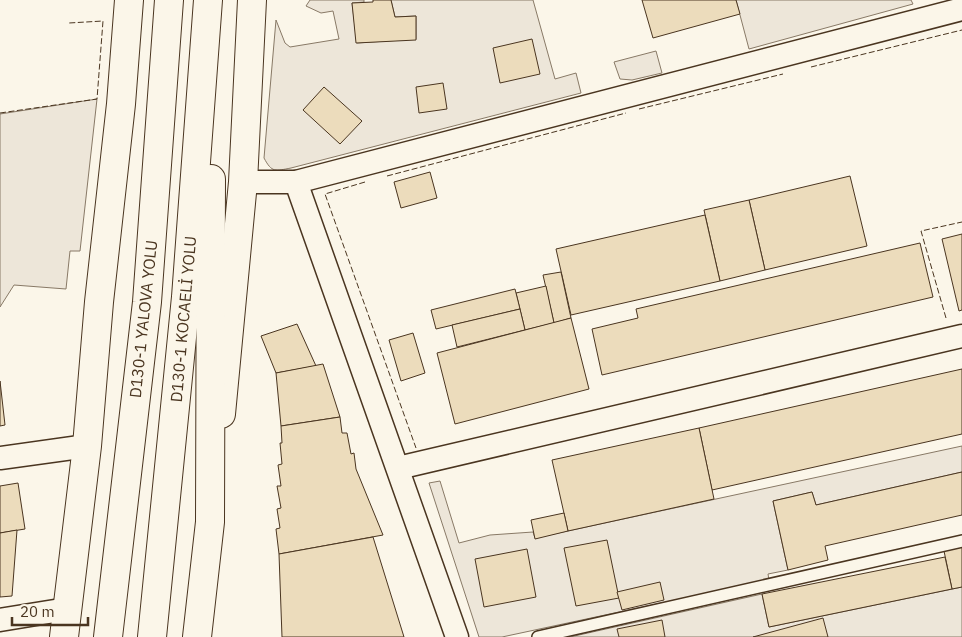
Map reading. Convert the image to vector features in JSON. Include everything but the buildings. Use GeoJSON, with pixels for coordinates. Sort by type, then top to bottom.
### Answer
{"type":"FeatureCollection","features":[{"type":"Feature","properties":{"kind":"main road"},"geometry":{"type":"LineString","coordinates":[[64,637],[87,446],[98,316],[121,104],[129,0]]}},
{"type":"Feature","properties":{"kind":"main road","name":"D130-1 YALOVA YOLU"},"geometry":{"type":"LineString","coordinates":[[108,637],[147,302],[168,0]]}},
{"type":"Feature","properties":{"kind":"main road","name":"D130-1 KOCAELİ YOLU"},"geometry":{"type":"LineString","coordinates":[[152,637],[186,297],[208,0]]}},
{"type":"Feature","properties":{"kind":"main road"},"geometry":{"type":"LineString","coordinates":[[210,522],[212,0]]}},
{"type":"Feature","properties":{"kind":"main road"},"geometry":{"type":"LineString","coordinates":[[197,637],[243,182],[252,0]]}},
{"type":"Feature","properties":{"kind":"main road"},"geometry":{"type":"LineString","coordinates":[[90,637],[147,302]]}},
{"type":"Feature","properties":{"kind":"street"},"geometry":{"type":"LineString","coordinates":[[243,182],[296,182],[962,9]]}},
{"type":"Feature","properties":{"kind":"street"},"geometry":{"type":"LineString","coordinates":[[296,182],[457,637]]}},
{"type":"Feature","properties":{"kind":"street"},"geometry":{"type":"LineString","coordinates":[[398,468],[962,336]]}},
{"type":"Feature","properties":{"kind":"street"},"geometry":{"type":"LineString","coordinates":[[0,458],[87,446]]}},
{"type":"Feature","properties":{"kind":"street"},"geometry":{"type":"LineString","coordinates":[[0,620],[68,609]]}},
{"type":"Feature","properties":{"kind":"lane"},"geometry":{"type":"LineString","coordinates":[[538,637],[962,541]]}},
{"type":"Feature","properties":{"kind":"shaded area"},"geometry":{"type":"Polygon","coordinates":[[[310,0],[364,0],[364,2],[352,3],[357,43],[416,39],[416,16],[395,17],[391,0],[533,0],[555,79],[576,73],[581,93],[291,168],[274,170],[264,158],[276,20],[285,43],[290,47],[339,39],[333,11],[321,13],[306,6],[310,0]]]}},
{"type":"Feature","properties":{"kind":"shaded area"},"geometry":{"type":"Polygon","coordinates":[[[736,0],[911,0],[913,4],[749,49],[736,0]]]}},
{"type":"Feature","properties":{"kind":"shaded area"},"geometry":{"type":"Polygon","coordinates":[[[656,51],[662,73],[632,80],[620,79],[614,62],[656,51]]]}},
{"type":"Feature","properties":{"kind":"shaded area"},"geometry":{"type":"Polygon","coordinates":[[[97,99],[80,251],[70,251],[66,289],[14,285],[0,307],[0,114],[97,99]]]}},
{"type":"Feature","properties":{"kind":"shaded area"},"geometry":{"type":"Polygon","coordinates":[[[962,446],[962,472],[816,505],[812,492],[773,501],[788,570],[768,574],[769,580],[502,637],[479,637],[429,483],[440,481],[459,543],[490,535],[533,532],[535,538],[962,446]]]}},
{"type":"Feature","properties":{"kind":"shaded area"},"geometry":{"type":"Polygon","coordinates":[[[962,587],[962,637],[570,637],[762,594],[769,627],[962,587]]]}},
{"type":"Feature","properties":{"kind":"fence"},"geometry":{"type":"LineString","coordinates":[[0,113],[97,99],[103,21],[69,23]]}},
{"type":"Feature","properties":{"kind":"fence"},"geometry":{"type":"LineString","coordinates":[[811,67],[962,30]]}},
{"type":"Feature","properties":{"kind":"fence"},"geometry":{"type":"LineString","coordinates":[[639,109],[783,74]]}},
{"type":"Feature","properties":{"kind":"fence"},"geometry":{"type":"LineString","coordinates":[[387,176],[626,113]]}},
{"type":"Feature","properties":{"kind":"fence"},"geometry":{"type":"LineString","coordinates":[[365,182],[325,194],[416,448]]}},
{"type":"Feature","properties":{"kind":"fence"},"geometry":{"type":"LineString","coordinates":[[946,318],[921,231],[962,222]]}}]}
